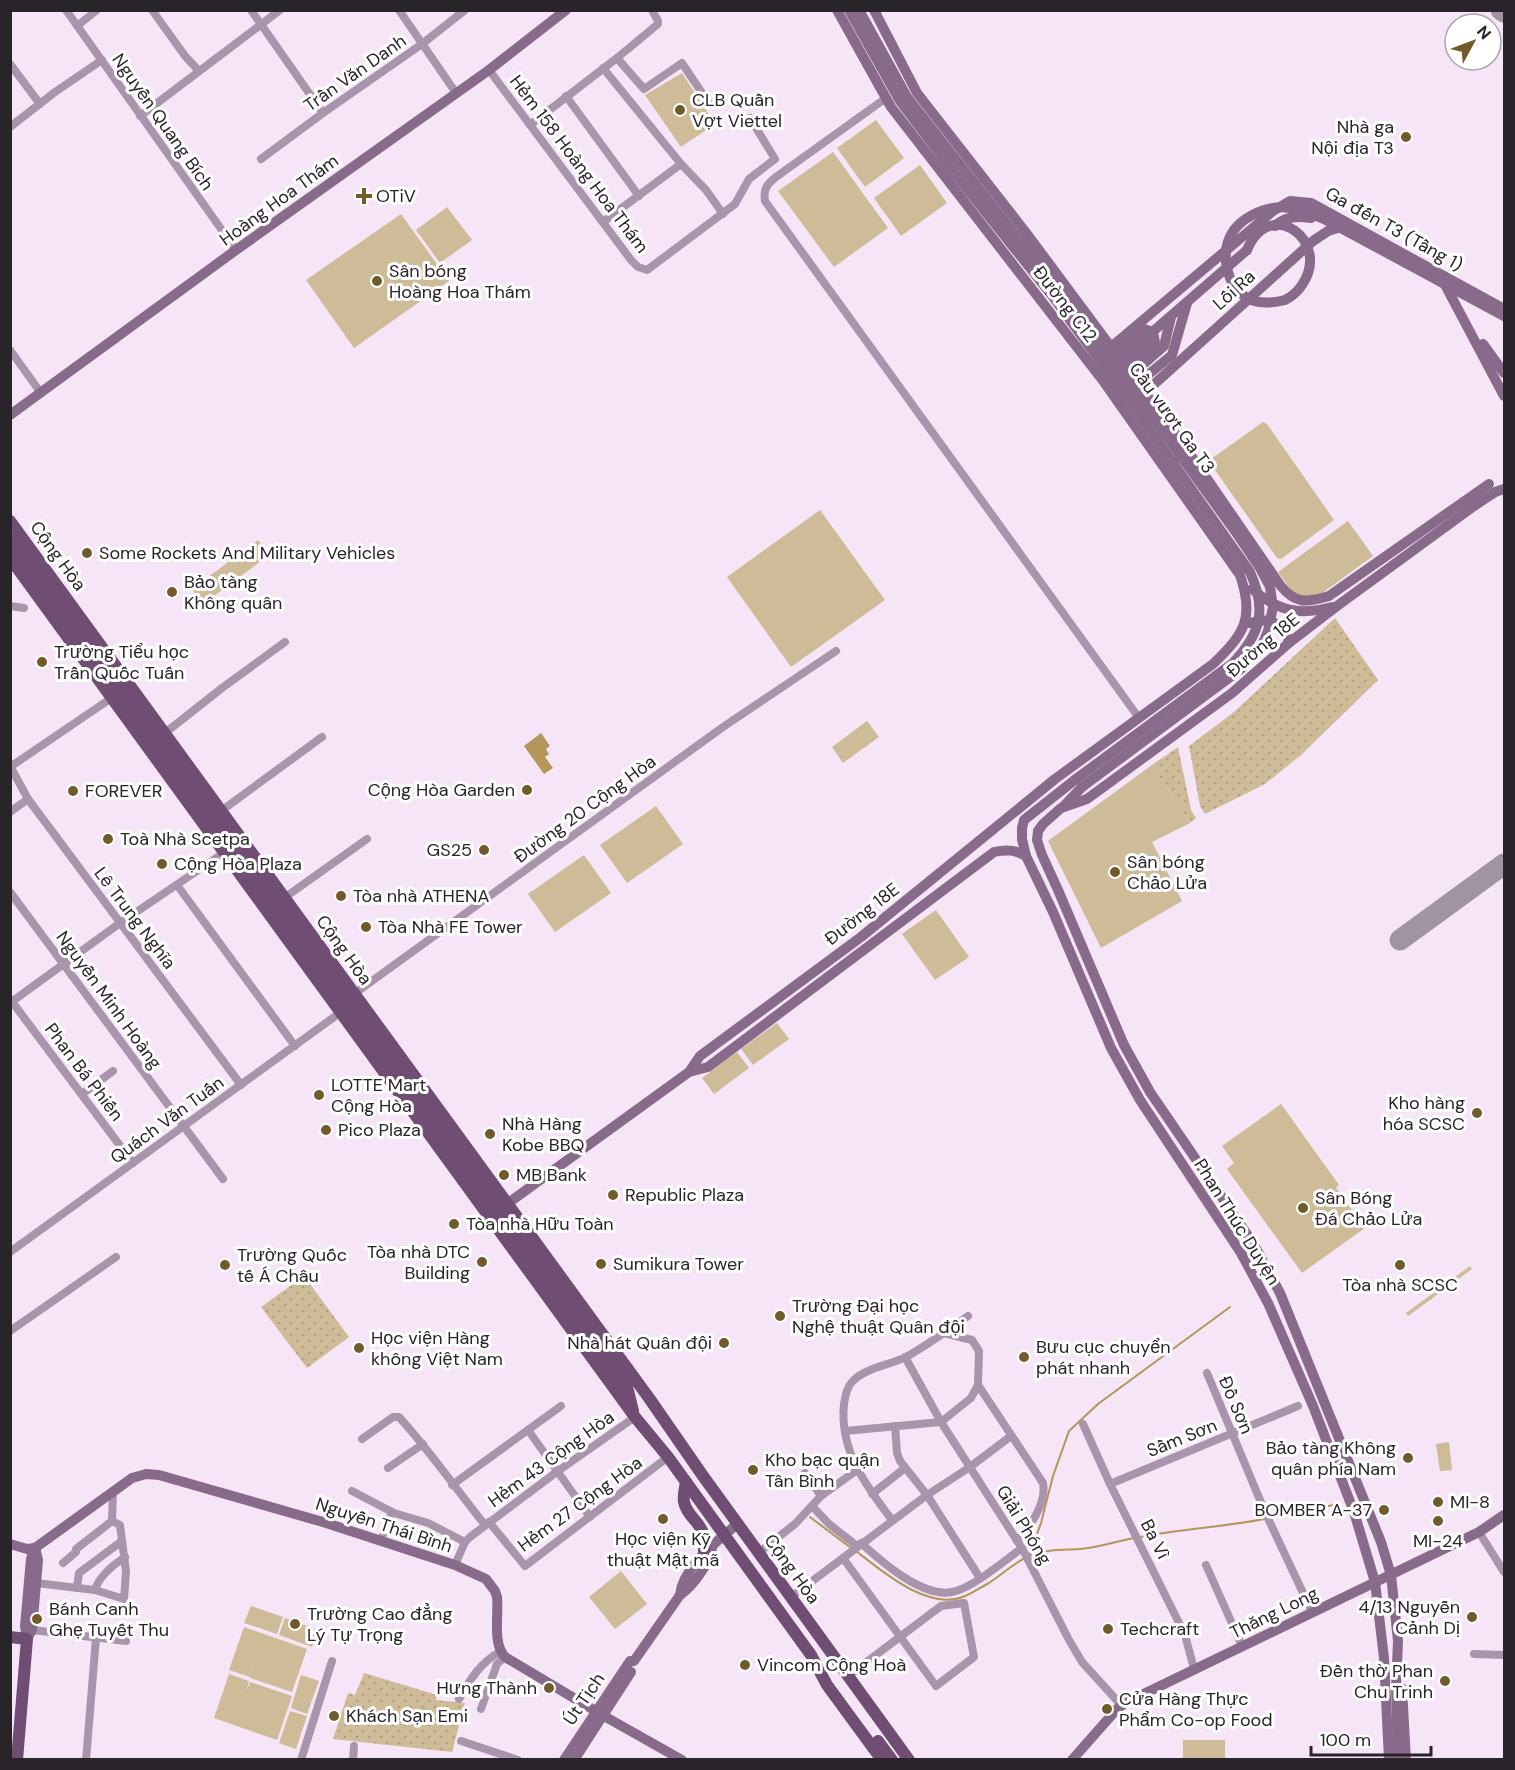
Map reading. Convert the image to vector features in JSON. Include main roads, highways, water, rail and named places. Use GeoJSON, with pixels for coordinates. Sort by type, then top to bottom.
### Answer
{"type":"FeatureCollection","features":[{"type":"Feature","properties":{"kind":"main road","name":"Hoàng Hoa Thám"},"geometry":{"type":"LineString","coordinates":[[10,415],[236,250],[489,70],[566,10]]}},
{"type":"Feature","properties":{"kind":"main road","name":"Đường C12"},"geometry":{"type":"LineString","coordinates":[[837,10],[891,106],[1104,382],[1240,575],[1247,602],[1245,625]]}},
{"type":"Feature","properties":{"kind":"main road","name":"Cầu vượt Ga T3"},"geometry":{"type":"LineString","coordinates":[[849,10],[900,101],[952,171],[1054,298],[1130,402],[1250,572],[1256,590],[1260,617],[1257,628],[1248,646],[1233,663],[1079,783],[1061,808]]}},
{"type":"Feature","properties":{"kind":"main road","name":"Cầu vượt Ga T3"},"geometry":{"type":"LineString","coordinates":[[860,10],[908,97],[1028,250],[1137,396],[1241,540],[1270,587],[1273,607],[1268,631],[1263,643],[1241,669],[1079,783]]}},
{"type":"Feature","properties":{"kind":"main road","name":"Đường C12"},"geometry":{"type":"LineString","coordinates":[[874,10],[917,93],[1027,234],[1127,368],[1280,585]]}},
{"type":"Feature","properties":{"kind":"main road","name":"Ga đến T3 (Tầng 1)"},"geometry":{"type":"LineString","coordinates":[[1238,240],[1273,211],[1290,201],[1311,203],[1504,309]]}},
{"type":"Feature","properties":{"kind":"main road"},"geometry":{"type":"LineString","coordinates":[[1247,250],[1251,239],[1259,230],[1274,224],[1289,227],[1305,242],[1311,254],[1309,272],[1298,291],[1287,299],[1274,302],[1249,299],[1231,280],[1226,267],[1226,253],[1234,230],[1258,212],[1274,207],[1290,208],[1309,213],[1504,316]]}},
{"type":"Feature","properties":{"kind":"main road"},"geometry":{"type":"LineString","coordinates":[[1247,250],[1282,219],[1309,218],[1504,321]]}},
{"type":"Feature","properties":{"kind":"main road","name":"Lối Ra"},"geometry":{"type":"LineString","coordinates":[[1127,368],[1322,234],[1350,224]]}},
{"type":"Feature","properties":{"kind":"main road"},"geometry":{"type":"LineString","coordinates":[[999,246],[1027,234]]}},
{"type":"Feature","properties":{"kind":"main road","name":"Lối Ra"},"geometry":{"type":"LineString","coordinates":[[1127,368],[1238,240]]}},
{"type":"Feature","properties":{"kind":"main road","name":"Lối Ra"},"geometry":{"type":"LineString","coordinates":[[1153,332],[1247,250]]}},
{"type":"Feature","properties":{"kind":"main road"},"geometry":{"type":"LineString","coordinates":[[1439,273],[1504,396]]}},
{"type":"Feature","properties":{"kind":"main road","name":"Lối Ra"},"geometry":{"type":"LineString","coordinates":[[1127,368],[1172,355],[1187,303]]}},
{"type":"Feature","properties":{"kind":"main road"},"geometry":{"type":"LineString","coordinates":[[1463,316],[1504,373]]}},
{"type":"Feature","properties":{"kind":"main road"},"geometry":{"type":"LineString","coordinates":[[1104,382],[1164,346],[1172,317]]}},
{"type":"Feature","properties":{"kind":"main road","name":"Lối Ra"},"geometry":{"type":"LineString","coordinates":[[1127,368],[1144,330],[1153,332]]}},
{"type":"Feature","properties":{"kind":"main road","name":"Lối Ra"},"geometry":{"type":"LineString","coordinates":[[1127,368],[1155,342],[1153,332]]}},
{"type":"Feature","properties":{"kind":"main road"},"geometry":{"type":"LineString","coordinates":[[1124,409],[1127,368]]}},
{"type":"Feature","properties":{"kind":"main road"},"geometry":{"type":"LineString","coordinates":[[1165,468],[1187,450]]}},
{"type":"Feature","properties":{"kind":"main road","name":"Đường 18E"},"geometry":{"type":"LineString","coordinates":[[1280,585],[1296,601],[1314,601],[1329,596],[1489,484]]}},
{"type":"Feature","properties":{"kind":"main road","name":"Đường 18E"},"geometry":{"type":"LineString","coordinates":[[1043,824],[1061,808],[1087,799],[1232,693],[1290,642],[1337,606],[1474,506],[1495,492],[1504,489]]}},
{"type":"Feature","properties":{"kind":"main road","name":"Cộng Hòa"},"geometry":{"type":"LineString","coordinates":[[10,521],[354,994],[635,1417],[668,1457],[811,1655],[827,1685],[882,1760]]}},
{"type":"Feature","properties":{"kind":"main road"},"geometry":{"type":"LineString","coordinates":[[10,540],[116,693]]}},
{"type":"Feature","properties":{"kind":"main road","name":"Cộng Hòa"},"geometry":{"type":"LineString","coordinates":[[10,558],[116,693],[627,1387],[635,1417]]}},
{"type":"Feature","properties":{"kind":"main road"},"geometry":{"type":"LineString","coordinates":[[1240,575],[1260,596],[1286,610],[1312,612],[1337,606]]}},
{"type":"Feature","properties":{"kind":"main road"},"geometry":{"type":"LineString","coordinates":[[1245,625],[1261,621],[1274,622],[1284,630],[1290,642]]}},
{"type":"Feature","properties":{"kind":"main road","name":"Đường 18E"},"geometry":{"type":"LineString","coordinates":[[498,1210],[688,1072],[700,1056],[861,937],[1055,779],[1213,664],[1234,644],[1245,625]]}},
{"type":"Feature","properties":{"kind":"main road","name":"Cộng Hòa"},"geometry":{"type":"LineString","coordinates":[[116,693],[225,852],[341,1012],[649,1398],[737,1524],[909,1760]]}},
{"type":"Feature","properties":{"kind":"main road","name":"Đường 18E"},"geometry":{"type":"LineString","coordinates":[[1036,811],[1055,779]]}},
{"type":"Feature","properties":{"kind":"main road","name":"Phan Thúc Duyện"},"geometry":{"type":"LineString","coordinates":[[1079,783],[1024,820],[1022,828],[1026,856],[1053,912],[1111,1048],[1140,1100],[1241,1253],[1268,1303],[1313,1406],[1354,1512],[1375,1582],[1384,1658],[1389,1760]]}},
{"type":"Feature","properties":{"kind":"main road","name":"Phan Thúc Duyện"},"geometry":{"type":"LineString","coordinates":[[1043,824],[1038,831],[1037,840],[1042,855],[1059,890],[1124,1046],[1150,1092],[1253,1243],[1280,1293],[1381,1542],[1391,1575],[1398,1641],[1396,1665],[1402,1683],[1406,1760]]}},
{"type":"Feature","properties":{"kind":"main road","name":"Đường 18E"},"geometry":{"type":"LineString","coordinates":[[688,1072],[708,1067],[994,852],[1006,849],[1026,856]]}},
{"type":"Feature","properties":{"kind":"main road"},"geometry":{"type":"LineString","coordinates":[[902,903],[910,914]]}},
{"type":"Feature","properties":{"kind":"main road"},"geometry":{"type":"LineString","coordinates":[[773,1002],[781,1013]]}},
{"type":"Feature","properties":{"kind":"main road","name":"Cộng Hòa"},"geometry":{"type":"LineString","coordinates":[[627,1387],[649,1398]]}},
{"type":"Feature","properties":{"kind":"main road"},"geometry":{"type":"LineString","coordinates":[[1313,1406],[1325,1400]]}},
{"type":"Feature","properties":{"kind":"main road","name":"Nguyễn Thái Bình"},"geometry":{"type":"LineString","coordinates":[[34,1548],[113,1491],[138,1476],[159,1475],[381,1540],[479,1575],[495,1591],[498,1604],[498,1644],[503,1654],[600,1714]]}},
{"type":"Feature","properties":{"kind":"main road"},"geometry":{"type":"LineString","coordinates":[[686,1482],[684,1501],[702,1530],[708,1550]]}},
{"type":"Feature","properties":{"kind":"main road","name":"Thăng Long"},"geometry":{"type":"LineString","coordinates":[[1072,1760],[1121,1705],[1479,1532],[1504,1515]]}},
{"type":"Feature","properties":{"kind":"main road","name":"Út Tịch"},"geometry":{"type":"LineString","coordinates":[[564,1760],[636,1665],[634,1661],[680,1595],[681,1586],[708,1550],[737,1524]]}},
{"type":"Feature","properties":{"kind":"main road"},"geometry":{"type":"LineString","coordinates":[[10,1544],[27,1549],[34,1548]]}},
{"type":"Feature","properties":{"kind":"main road"},"geometry":{"type":"LineString","coordinates":[[17,1760],[38,1560],[34,1548]]}},
{"type":"Feature","properties":{"kind":"main road"},"geometry":{"type":"LineString","coordinates":[[30,1635],[25,1626],[34,1548]]}},
{"type":"Feature","properties":{"kind":"main road"},"geometry":{"type":"LineString","coordinates":[[10,1637],[30,1635]]}},
{"type":"Feature","properties":{"kind":"main road"},"geometry":{"type":"LineString","coordinates":[[811,1655],[833,1680],[892,1760]]}},
{"type":"Feature","properties":{"kind":"main road"},"geometry":{"type":"LineString","coordinates":[[1396,1665],[1398,1760]]}},
{"type":"Feature","properties":{"kind":"main road"},"geometry":{"type":"LineString","coordinates":[[600,1714],[682,1760]]}},
{"type":"Feature","properties":{"kind":"main road","name":"Út Tịch"},"geometry":{"type":"LineString","coordinates":[[574,1760],[600,1714]]}},
{"type":"Feature","properties":{"kind":"waterway"},"geometry":{"type":"LineString","coordinates":[[1029,1556],[1069,1431],[1098,1404],[1230,1307]]}},
{"type":"Feature","properties":{"kind":"waterway"},"geometry":{"type":"LineString","coordinates":[[1270,1518],[1338,1504]]}},
{"type":"Feature","properties":{"kind":"waterway"},"geometry":{"type":"LineString","coordinates":[[810,1517],[851,1548]]}},
{"type":"Feature","properties":{"kind":"waterway"},"geometry":{"type":"LineString","coordinates":[[1140,1537],[1264,1519]]}},
{"type":"Feature","properties":{"kind":"waterway"},"geometry":{"type":"LineString","coordinates":[[856,1551],[907,1587],[937,1599],[951,1600],[974,1592],[1031,1555],[1094,1547],[1134,1538]]}},
{"type":"Feature","properties":{"kind":"place","name":"CLB Quần Vợt Viettel"},"geometry":{"type":"Point","coordinates":[680,110]}},
{"type":"Feature","properties":{"kind":"place","name":"Nhà ga Nội địa T3"},"geometry":{"type":"Point","coordinates":[1406,137]}},
{"type":"Feature","properties":{"kind":"place","name":"OTiV"},"geometry":{"type":"Point","coordinates":[364,196]}},
{"type":"Feature","properties":{"kind":"place","name":"Sân bóng Hoàng Hoa Thám"},"geometry":{"type":"Point","coordinates":[377,281]}},
{"type":"Feature","properties":{"kind":"place","name":"Some Rockets And Military Vehicles"},"geometry":{"type":"Point","coordinates":[87,553]}},
{"type":"Feature","properties":{"kind":"place","name":"Bảo tàng Không quân"},"geometry":{"type":"Point","coordinates":[172,592]}},
{"type":"Feature","properties":{"kind":"place","name":"Trường Tiểu học Trần Quốc Tuấn"},"geometry":{"type":"Point","coordinates":[42,662]}},
{"type":"Feature","properties":{"kind":"place","name":"Cộng Hòa Garden"},"geometry":{"type":"Point","coordinates":[527,790]}},
{"type":"Feature","properties":{"kind":"place","name":"FOREVER"},"geometry":{"type":"Point","coordinates":[73,791]}},
{"type":"Feature","properties":{"kind":"place","name":"Toà Nhà Scetpa"},"geometry":{"type":"Point","coordinates":[108,839]}},
{"type":"Feature","properties":{"kind":"place","name":"GS25"},"geometry":{"type":"Point","coordinates":[484,850]}},
{"type":"Feature","properties":{"kind":"place","name":"Cộng Hòa Plaza"},"geometry":{"type":"Point","coordinates":[162,864]}},
{"type":"Feature","properties":{"kind":"place","name":"Sân bóng Chảo Lửa"},"geometry":{"type":"Point","coordinates":[1115,872]}},
{"type":"Feature","properties":{"kind":"place","name":"Tòa nhà ATHENA"},"geometry":{"type":"Point","coordinates":[341,896]}},
{"type":"Feature","properties":{"kind":"place","name":"Tòa Nhà FE Tower"},"geometry":{"type":"Point","coordinates":[366,927]}},
{"type":"Feature","properties":{"kind":"place","name":"LOTTE Mart Cộng Hòa"},"geometry":{"type":"Point","coordinates":[319,1095]}},
{"type":"Feature","properties":{"kind":"place","name":"Kho hàng hóa SCSC"},"geometry":{"type":"Point","coordinates":[1477,1113]}},
{"type":"Feature","properties":{"kind":"place","name":"Pico Plaza"},"geometry":{"type":"Point","coordinates":[326,1130]}},
{"type":"Feature","properties":{"kind":"place","name":"Nhà Hàng Kobe BBQ"},"geometry":{"type":"Point","coordinates":[490,1134]}},
{"type":"Feature","properties":{"kind":"place","name":"MB Bank"},"geometry":{"type":"Point","coordinates":[504,1175]}},
{"type":"Feature","properties":{"kind":"place","name":"Republic Plaza"},"geometry":{"type":"Point","coordinates":[613,1195]}},
{"type":"Feature","properties":{"kind":"place","name":"Sân Bóng Đá Chảo Lửa"},"geometry":{"type":"Point","coordinates":[1303,1208]}},
{"type":"Feature","properties":{"kind":"place","name":"Tòa nhà Hữu Toàn"},"geometry":{"type":"Point","coordinates":[454,1224]}},
{"type":"Feature","properties":{"kind":"place","name":"Tòa nhà DTC Building"},"geometry":{"type":"Point","coordinates":[482,1262]}},
{"type":"Feature","properties":{"kind":"place","name":"Sumikura Tower"},"geometry":{"type":"Point","coordinates":[601,1264]}},
{"type":"Feature","properties":{"kind":"place","name":"Trường Quốc tế Á Châu"},"geometry":{"type":"Point","coordinates":[225,1265]}},
{"type":"Feature","properties":{"kind":"place","name":"Tòa nhà SCSC"},"geometry":{"type":"Point","coordinates":[1400,1265]}},
{"type":"Feature","properties":{"kind":"place","name":"Trường Đại học Nghệ thuật Quân đội"},"geometry":{"type":"Point","coordinates":[780,1316]}},
{"type":"Feature","properties":{"kind":"place","name":"Nhà hát Quân đội"},"geometry":{"type":"Point","coordinates":[724,1343]}},
{"type":"Feature","properties":{"kind":"place","name":"Học viện Hàng không Việt Nam"},"geometry":{"type":"Point","coordinates":[359,1348]}},
{"type":"Feature","properties":{"kind":"place","name":"Bưu cục chuyển phát nhanh"},"geometry":{"type":"Point","coordinates":[1024,1357]}},
{"type":"Feature","properties":{"kind":"place","name":"Bảo tàng Không quân phía Nam"},"geometry":{"type":"Point","coordinates":[1408,1458]}},
{"type":"Feature","properties":{"kind":"place","name":"Kho bạc quận Tân Bình"},"geometry":{"type":"Point","coordinates":[753,1470]}},
{"type":"Feature","properties":{"kind":"place","name":"MI-8"},"geometry":{"type":"Point","coordinates":[1438,1502]}},
{"type":"Feature","properties":{"kind":"place","name":"BOMBER A-37"},"geometry":{"type":"Point","coordinates":[1384,1510]}},
{"type":"Feature","properties":{"kind":"place","name":"Học viện Kỹ thuật Mật mã"},"geometry":{"type":"Point","coordinates":[663,1519]}},
{"type":"Feature","properties":{"kind":"place","name":"MI-24"},"geometry":{"type":"Point","coordinates":[1438,1521]}},
{"type":"Feature","properties":{"kind":"place","name":"4/13 Nguyễn Cảnh Dị"},"geometry":{"type":"Point","coordinates":[1472,1617]}},
{"type":"Feature","properties":{"kind":"place","name":"Bánh Canh Ghẹ Tuyết Thu"},"geometry":{"type":"Point","coordinates":[37,1619]}},
{"type":"Feature","properties":{"kind":"place","name":"Trường Cao đẳng Lý Tự Trọng"},"geometry":{"type":"Point","coordinates":[295,1624]}},
{"type":"Feature","properties":{"kind":"place","name":"Techcraft"},"geometry":{"type":"Point","coordinates":[1108,1629]}},
{"type":"Feature","properties":{"kind":"place","name":"Vincom Cộng Hoà"},"geometry":{"type":"Point","coordinates":[745,1665]}},
{"type":"Feature","properties":{"kind":"place","name":"Đền thờ Phan Chu Trinh"},"geometry":{"type":"Point","coordinates":[1445,1681]}},
{"type":"Feature","properties":{"kind":"place","name":"Hưng Thành"},"geometry":{"type":"Point","coordinates":[549,1688]}},
{"type":"Feature","properties":{"kind":"place","name":"Cửa Hàng Thực Phẩm Co-op Food"},"geometry":{"type":"Point","coordinates":[1107,1709]}},
{"type":"Feature","properties":{"kind":"place","name":"Khách Sạn Emi"},"geometry":{"type":"Point","coordinates":[334,1716]}}]}
